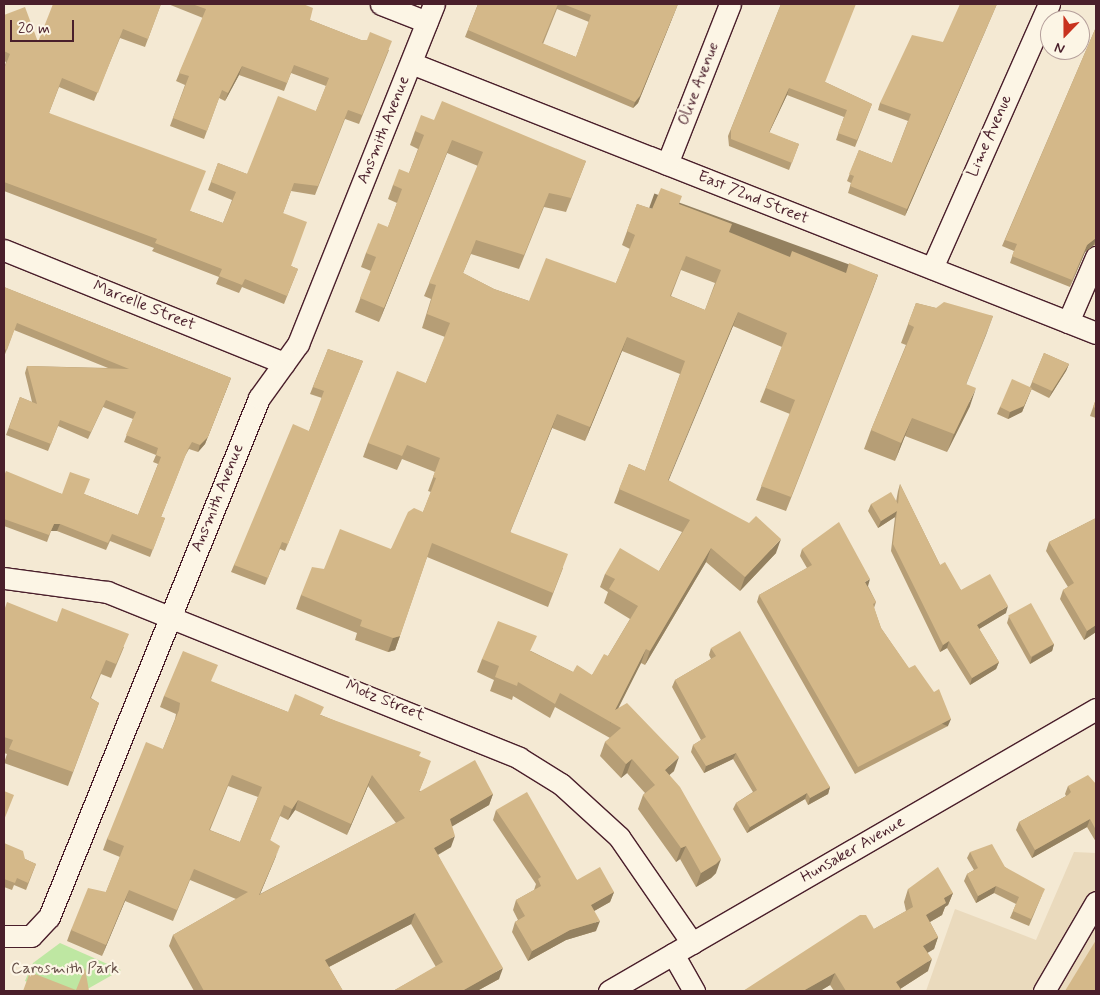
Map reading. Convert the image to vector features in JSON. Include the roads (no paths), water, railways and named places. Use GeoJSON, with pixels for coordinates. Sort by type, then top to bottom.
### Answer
{"type":"FeatureCollection","features":[{"type":"Feature","properties":{"kind":"street"},"geometry":{"type":"LineString","coordinates":[[381,4],[430,13]]}},
{"type":"Feature","properties":{"kind":"street","name":"Olive Avenue"},"geometry":{"type":"LineString","coordinates":[[667,164],[730,4]]}},
{"type":"Feature","properties":{"kind":"street","name":"Lime Avenue"},"geometry":{"type":"LineString","coordinates":[[932,268],[1048,4]]}},
{"type":"Feature","properties":{"kind":"street","name":"Ansmith Avenue"},"geometry":{"type":"LineString","coordinates":[[5,939],[32,936],[49,917],[259,398],[298,344],[430,13]]}},
{"type":"Feature","properties":{"kind":"street","name":"East 72nd Street"},"geometry":{"type":"LineString","coordinates":[[411,63],[1096,333]]}},
{"type":"Feature","properties":{"kind":"street","name":"Marcelle Street"},"geometry":{"type":"LineString","coordinates":[[4,250],[284,363]]}},
{"type":"Feature","properties":{"kind":"street"},"geometry":{"type":"LineString","coordinates":[[1068,322],[1096,257]]}},
{"type":"Feature","properties":{"kind":"street","name":"Motz Street"},"geometry":{"type":"LineString","coordinates":[[4,578],[93,589],[171,616],[474,736],[549,775],[632,853],[692,943]]}},
{"type":"Feature","properties":{"kind":"street","name":"Hunsaker Avenue"},"geometry":{"type":"LineString","coordinates":[[609,991],[1096,709]]}},
{"type":"Feature","properties":{"kind":"street"},"geometry":{"type":"LineString","coordinates":[[1044,991],[1096,902]]}},
{"type":"Feature","properties":{"kind":"street"},"geometry":{"type":"LineString","coordinates":[[673,954],[694,991]]}},
{"type":"Feature","properties":{"kind":"park label","name":"Carosmith Park"},"geometry":{"type":"Point","coordinates":[65,969]}}]}
